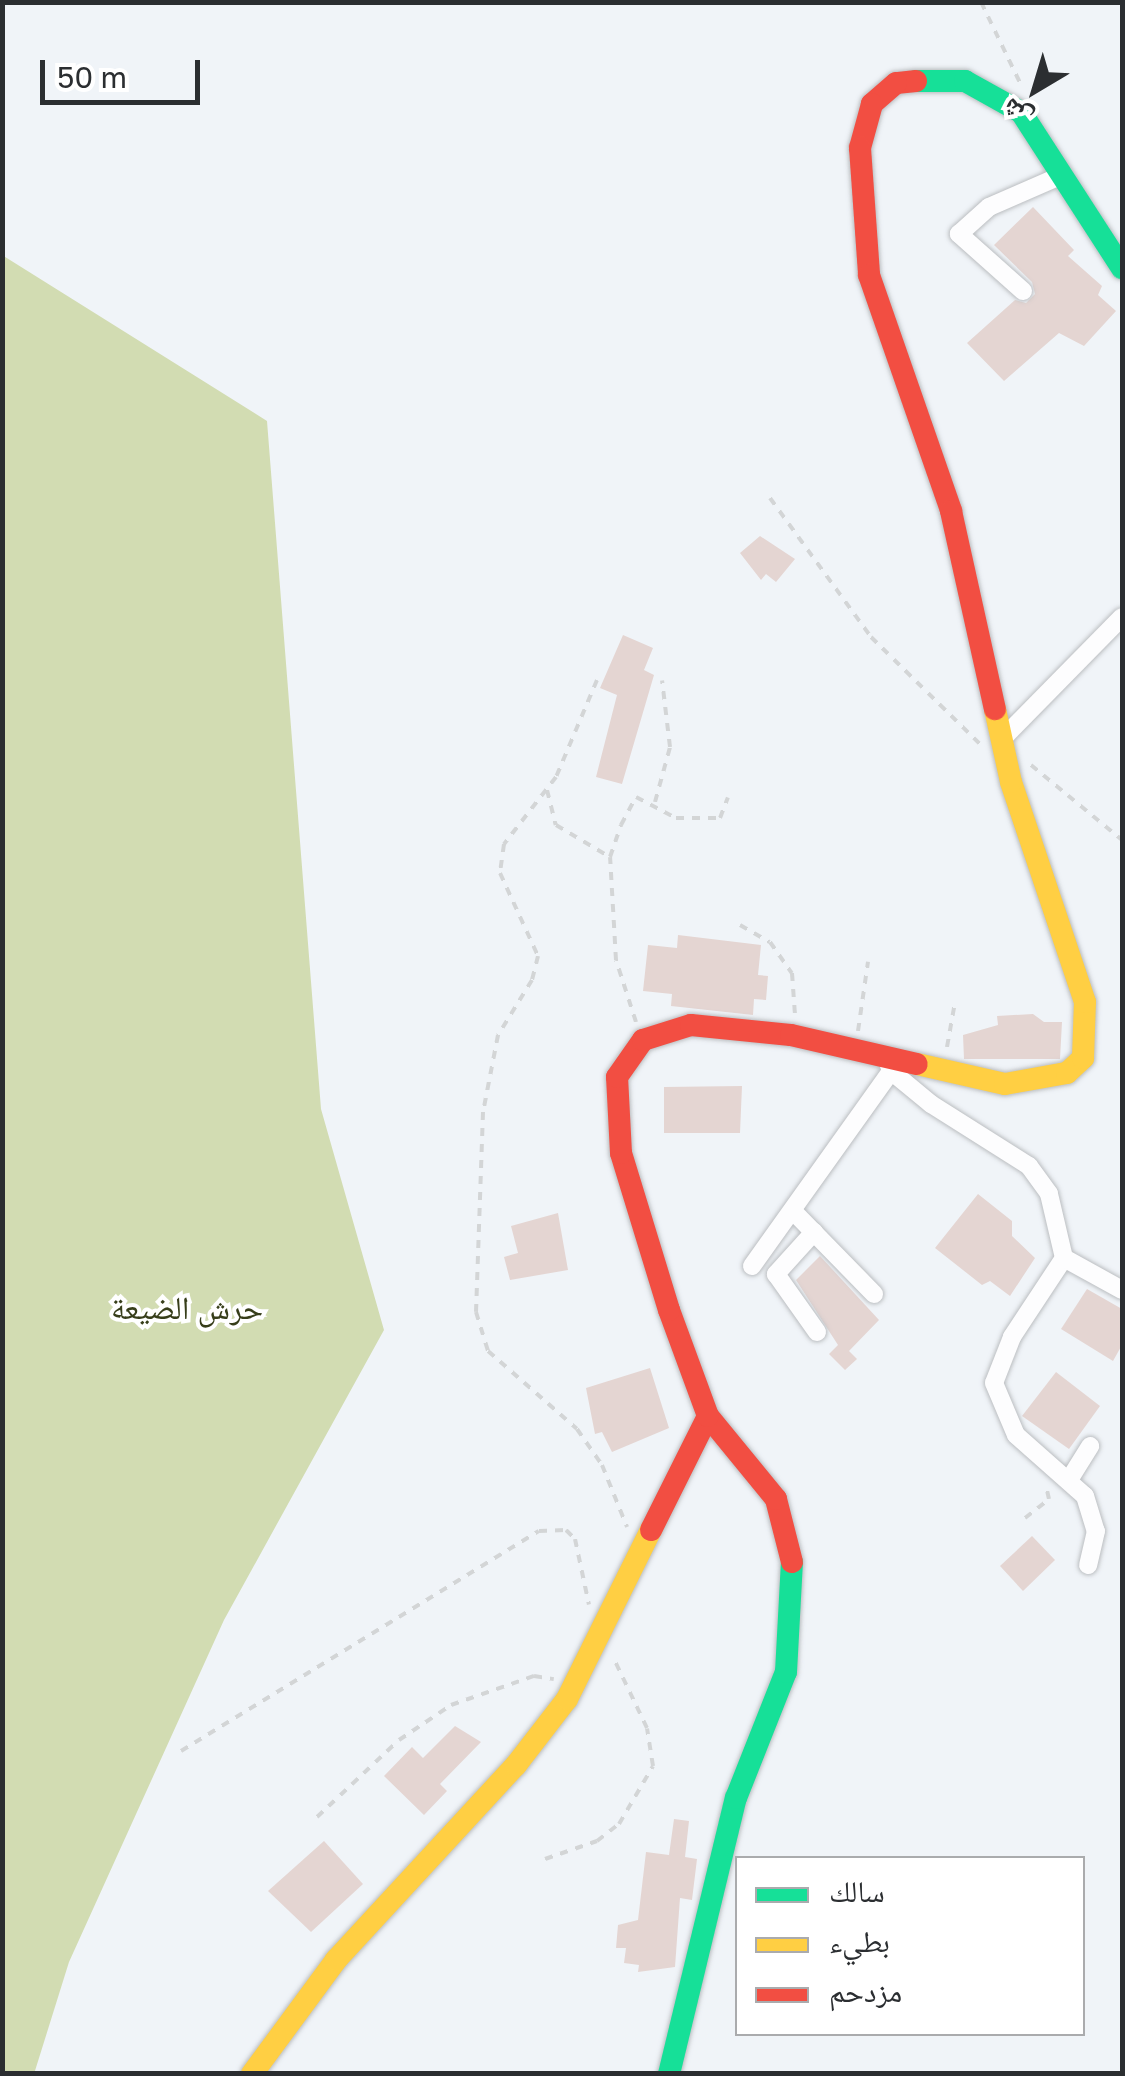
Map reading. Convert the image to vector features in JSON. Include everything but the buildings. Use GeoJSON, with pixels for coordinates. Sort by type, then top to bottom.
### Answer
{"type":"FeatureCollection","features":[{"type":"Feature","properties":{"kind":"street"},"geometry":{"type":"LineString","coordinates":[[669,2074],[736,1798],[779,1698],[794,1636],[794,1576],[776,1499],[708,1416],[635,1215],[621,1153],[617,1078],[643,1040],[690,1025],[791,1034],[855,1050],[888,1063],[1006,1084],[1046,1081],[1083,1058],[1085,1002],[1006,748],[950,511],[869,275],[860,148],[872,104],[896,84],[915,78],[965,80],[1022,112],[1058,177],[1122,268]]}},
{"type":"Feature","properties":{"kind":"street"},"geometry":{"type":"LineString","coordinates":[[1023,291],[959,234],[989,207],[1058,177]]}},
{"type":"Feature","properties":{"kind":"street"},"geometry":{"type":"LineString","coordinates":[[1006,748],[1122,617]]}},
{"type":"Feature","properties":{"kind":"street"},"geometry":{"type":"LineString","coordinates":[[752,1266],[888,1063]]}},
{"type":"Feature","properties":{"kind":"street"},"geometry":{"type":"LineString","coordinates":[[888,1063],[1029,1166],[1050,1194],[1064,1258],[1012,1338],[994,1383],[1003,1415],[1029,1450],[1085,1496],[1096,1531],[1088,1565]]}},
{"type":"Feature","properties":{"kind":"street"},"geometry":{"type":"LineString","coordinates":[[793,1210],[874,1294]]}},
{"type":"Feature","properties":{"kind":"street"},"geometry":{"type":"LineString","coordinates":[[814,1232],[776,1274],[818,1332]]}},
{"type":"Feature","properties":{"kind":"street"},"geometry":{"type":"LineString","coordinates":[[1064,1258],[1122,1290]]}},
{"type":"Feature","properties":{"kind":"street"},"geometry":{"type":"LineString","coordinates":[[252,2074],[336,1960],[516,1765],[578,1682],[708,1416]]}},
{"type":"Feature","properties":{"kind":"street"},"geometry":{"type":"LineString","coordinates":[[1069,1480],[1090,1446]]}},
{"type":"Feature","properties":{"kind":"path"},"geometry":{"type":"LineString","coordinates":[[981,2],[1024,92],[1022,112]]}},
{"type":"Feature","properties":{"kind":"path"},"geometry":{"type":"LineString","coordinates":[[770,498],[870,637],[961,731],[1006,748],[1122,840]]}},
{"type":"Feature","properties":{"kind":"path"},"geometry":{"type":"LineString","coordinates":[[597,680],[584,722],[546,788],[504,844],[500,873],[538,956],[532,980],[498,1035],[483,1112],[476,1312],[488,1352],[577,1429],[602,1465],[636,1560]]}},
{"type":"Feature","properties":{"kind":"path"},"geometry":{"type":"LineString","coordinates":[[656,802],[670,748],[662,680]]}},
{"type":"Feature","properties":{"kind":"path"},"geometry":{"type":"LineString","coordinates":[[546,788],[556,825],[610,857]]}},
{"type":"Feature","properties":{"kind":"path"},"geometry":{"type":"LineString","coordinates":[[643,1040],[616,960],[610,857],[636,796],[656,802],[676,818],[720,818],[728,797]]}},
{"type":"Feature","properties":{"kind":"path"},"geometry":{"type":"LineString","coordinates":[[740,925],[770,942],[792,973],[798,1002],[791,1034]]}},
{"type":"Feature","properties":{"kind":"path"},"geometry":{"type":"LineString","coordinates":[[855,1050],[868,962]]}},
{"type":"Feature","properties":{"kind":"path"},"geometry":{"type":"LineString","coordinates":[[942,1071],[955,1002]]}},
{"type":"Feature","properties":{"kind":"path"},"geometry":{"type":"LineString","coordinates":[[1024,1518],[1049,1499],[1029,1450]]}},
{"type":"Feature","properties":{"kind":"path"},"geometry":{"type":"LineString","coordinates":[[181,1752],[539,1532],[566,1530],[574,1539],[590,1610]]}},
{"type":"Feature","properties":{"kind":"path"},"geometry":{"type":"LineString","coordinates":[[545,1860],[597,1841],[618,1824],[654,1766],[647,1728],[604,1634]]}},
{"type":"Feature","properties":{"kind":"path"},"geometry":{"type":"LineString","coordinates":[[317,1817],[399,1740],[451,1704],[534,1676],[578,1682]]}},
{"type":"Feature","properties":{"kind":"green space","name":"حرش الضيعة"},"geometry":{"type":"Polygon","coordinates":[[[2,255],[267,421],[321,1109],[384,1330],[224,1620],[69,1962],[34,2074],[2,2073],[2,255]]]}},
{"type":"Feature","properties":{"kind":"traffic: fast"},"geometry":{"type":"LineString","coordinates":[[916,81],[965,81],[1021,112],[1122,268]]}},
{"type":"Feature","properties":{"kind":"traffic: fast"},"geometry":{"type":"LineString","coordinates":[[669,2074],[736,1798],[786,1672],[792,1562]]}},
{"type":"Feature","properties":{"kind":"traffic: slow"},"geometry":{"type":"LineString","coordinates":[[917,1064],[1005,1084],[1067,1073],[1083,1058],[1085,1002],[1011,782],[995,709]]}},
{"type":"Feature","properties":{"kind":"traffic: slow"},"geometry":{"type":"LineString","coordinates":[[252,2074],[336,1960],[516,1765],[567,1699],[651,1530]]}},
{"type":"Feature","properties":{"kind":"traffic: jam"},"geometry":{"type":"LineString","coordinates":[[916,81],[896,83],[872,104],[860,148],[869,275],[951,511],[995,709]]}},
{"type":"Feature","properties":{"kind":"traffic: jam"},"geometry":{"type":"LineString","coordinates":[[792,1562],[776,1499],[708,1416],[669,1310],[621,1153],[617,1077],[643,1040],[691,1025],[791,1035],[917,1064]]}},
{"type":"Feature","properties":{"kind":"traffic: jam"},"geometry":{"type":"LineString","coordinates":[[651,1530],[708,1416]]}}]}
